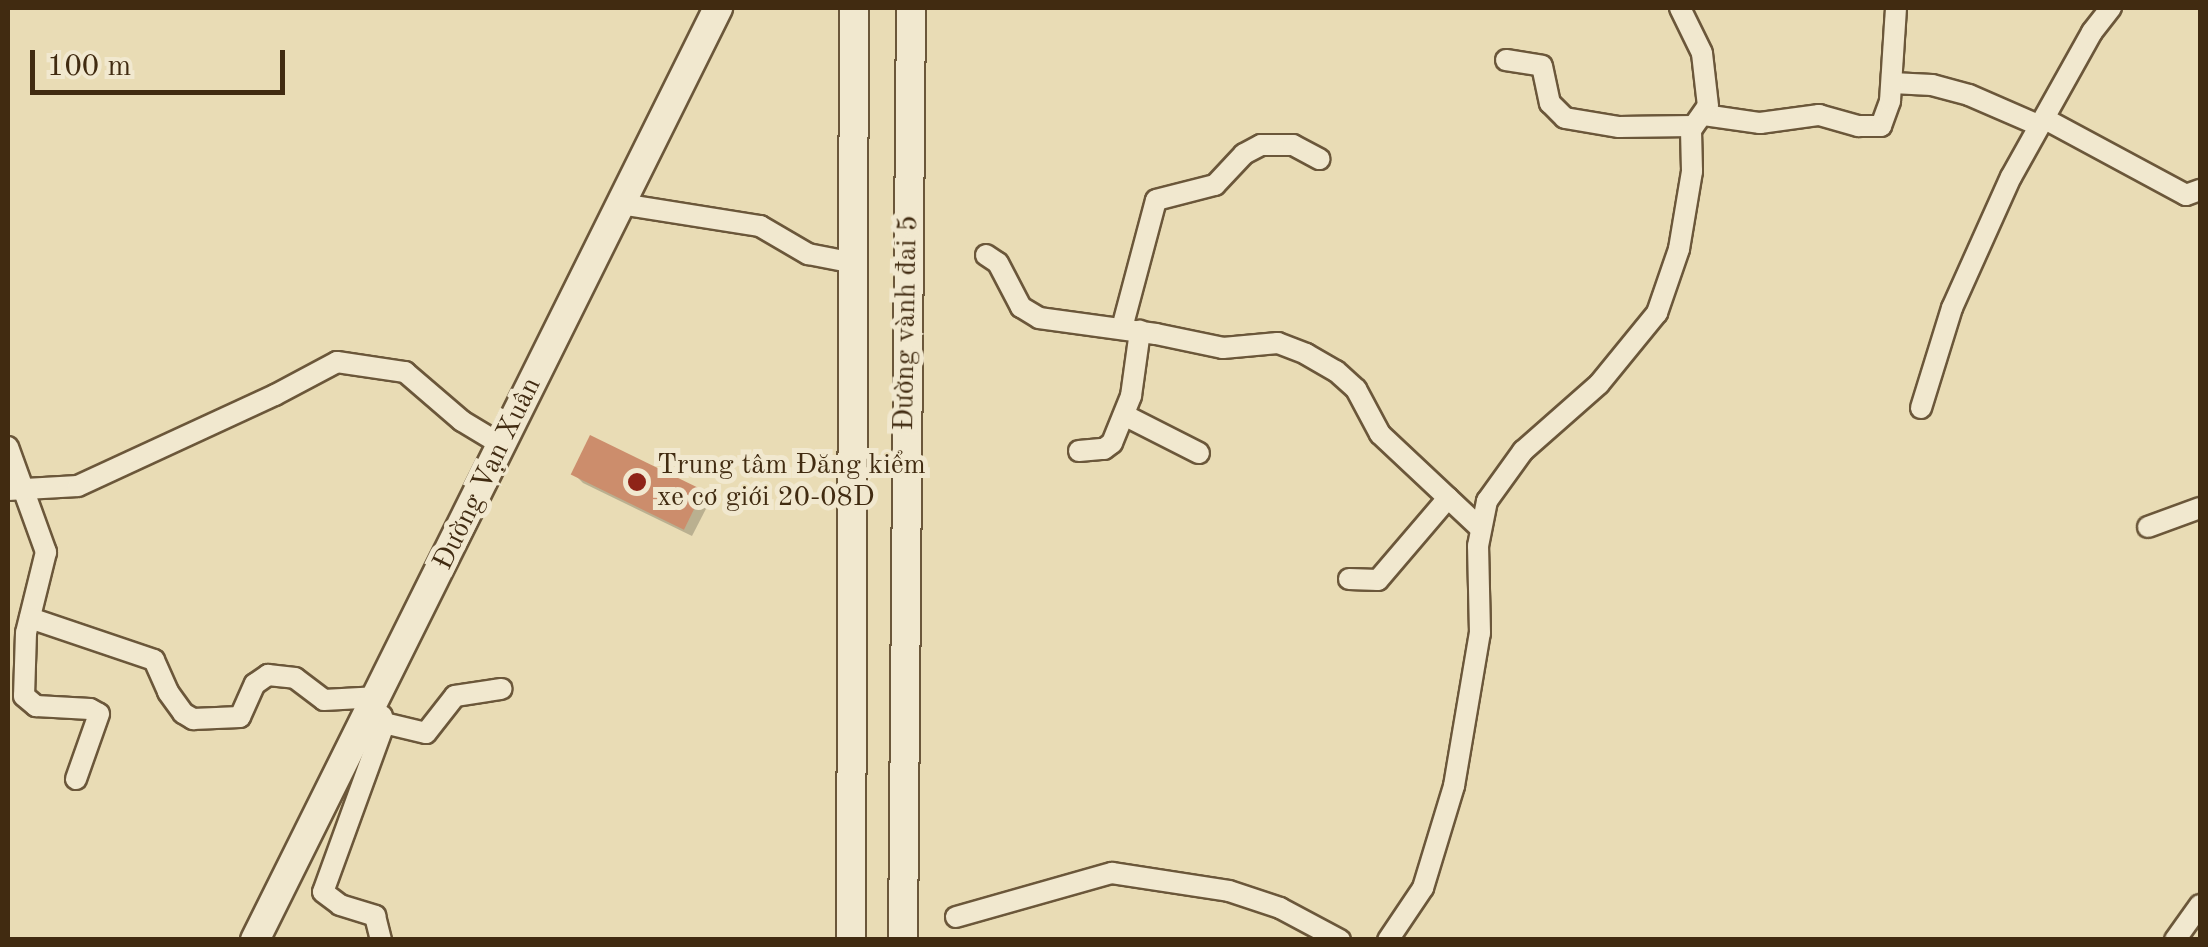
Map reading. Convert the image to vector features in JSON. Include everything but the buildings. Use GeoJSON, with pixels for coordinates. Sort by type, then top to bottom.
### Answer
{"type":"FeatureCollection","features":[{"type":"Feature","properties":{"kind":"main road","name":"Đường Vạn Xuân"},"geometry":{"type":"LineString","coordinates":[[255,940],[380,711],[502,446],[718,8]]}},
{"type":"Feature","properties":{"kind":"main road","name":"Đường vành đai 5"},"geometry":{"type":"LineString","coordinates":[[851,940],[854,8]]}},
{"type":"Feature","properties":{"kind":"main road","name":"Đường vành đai 5"},"geometry":{"type":"LineString","coordinates":[[903,940],[911,8]]}},
{"type":"Feature","properties":{"kind":"street"},"geometry":{"type":"LineString","coordinates":[[1388,940],[1423,888],[1454,786],[1480,633],[1480,528],[1488,502],[1523,451],[1600,384],[1658,312],[1685,221],[1699,120],[1708,106],[1702,52],[1680,8]]}},
{"type":"Feature","properties":{"kind":"street"},"geometry":{"type":"LineString","coordinates":[[1506,60],[1542,66],[1550,103],[1565,118],[1618,127],[1699,120],[1760,123],[1819,115],[1872,129],[1885,118],[1892,83],[1896,8]]}},
{"type":"Feature","properties":{"kind":"street"},"geometry":{"type":"LineString","coordinates":[[1921,408],[1952,308],[2042,122],[2092,32],[2111,8]]}},
{"type":"Feature","properties":{"kind":"street"},"geometry":{"type":"LineString","coordinates":[[1892,83],[1932,85],[1969,94],[2042,122],[2186,195],[2200,190]]}},
{"type":"Feature","properties":{"kind":"street"},"geometry":{"type":"LineString","coordinates":[[1079,451],[1104,449],[1112,443],[1124,415],[1131,330],[1156,200],[1216,185],[1244,154],[1262,145],[1293,145],[1318,159]]}},
{"type":"Feature","properties":{"kind":"street"},"geometry":{"type":"LineString","coordinates":[[621,204],[760,226],[808,254],[845,261]]}},
{"type":"Feature","properties":{"kind":"street"},"geometry":{"type":"LineString","coordinates":[[986,254],[998,263],[1028,314],[1223,348],[1278,342],[1306,354],[1356,388],[1380,434],[1480,528]]}},
{"type":"Feature","properties":{"kind":"street"},"geometry":{"type":"LineString","coordinates":[[16,490],[78,486],[262,402],[336,362],[405,372],[462,421],[502,446]]}},
{"type":"Feature","properties":{"kind":"street"},"geometry":{"type":"LineString","coordinates":[[1124,415],[1199,453]]}},
{"type":"Feature","properties":{"kind":"street"},"geometry":{"type":"LineString","coordinates":[[8,447],[16,490],[46,552],[24,646],[27,702],[99,714],[76,779]]}},
{"type":"Feature","properties":{"kind":"street"},"geometry":{"type":"LineString","coordinates":[[1348,579],[1378,580],[1448,498]]}},
{"type":"Feature","properties":{"kind":"street"},"geometry":{"type":"LineString","coordinates":[[2148,526],[2200,508]]}},
{"type":"Feature","properties":{"kind":"street"},"geometry":{"type":"LineString","coordinates":[[30,618],[154,660],[168,692],[183,713],[194,719],[240,717],[256,684],[268,674],[295,678],[324,700],[380,711],[426,733],[455,696],[501,689]]}},
{"type":"Feature","properties":{"kind":"street"},"geometry":{"type":"LineString","coordinates":[[380,711],[323,892],[340,906],[375,916],[381,940]]}},
{"type":"Feature","properties":{"kind":"street"},"geometry":{"type":"LineString","coordinates":[[956,917],[1112,872],[1229,891],[1280,908],[1340,940]]}},
{"type":"Feature","properties":{"kind":"street"},"geometry":{"type":"LineString","coordinates":[[2175,940],[2200,905]]}},
{"type":"Feature","properties":{"kind":"place","name":"Trung tâm Đăng kiểm xe cơ giới 20-08D"},"geometry":{"type":"Point","coordinates":[637,482]}}]}
